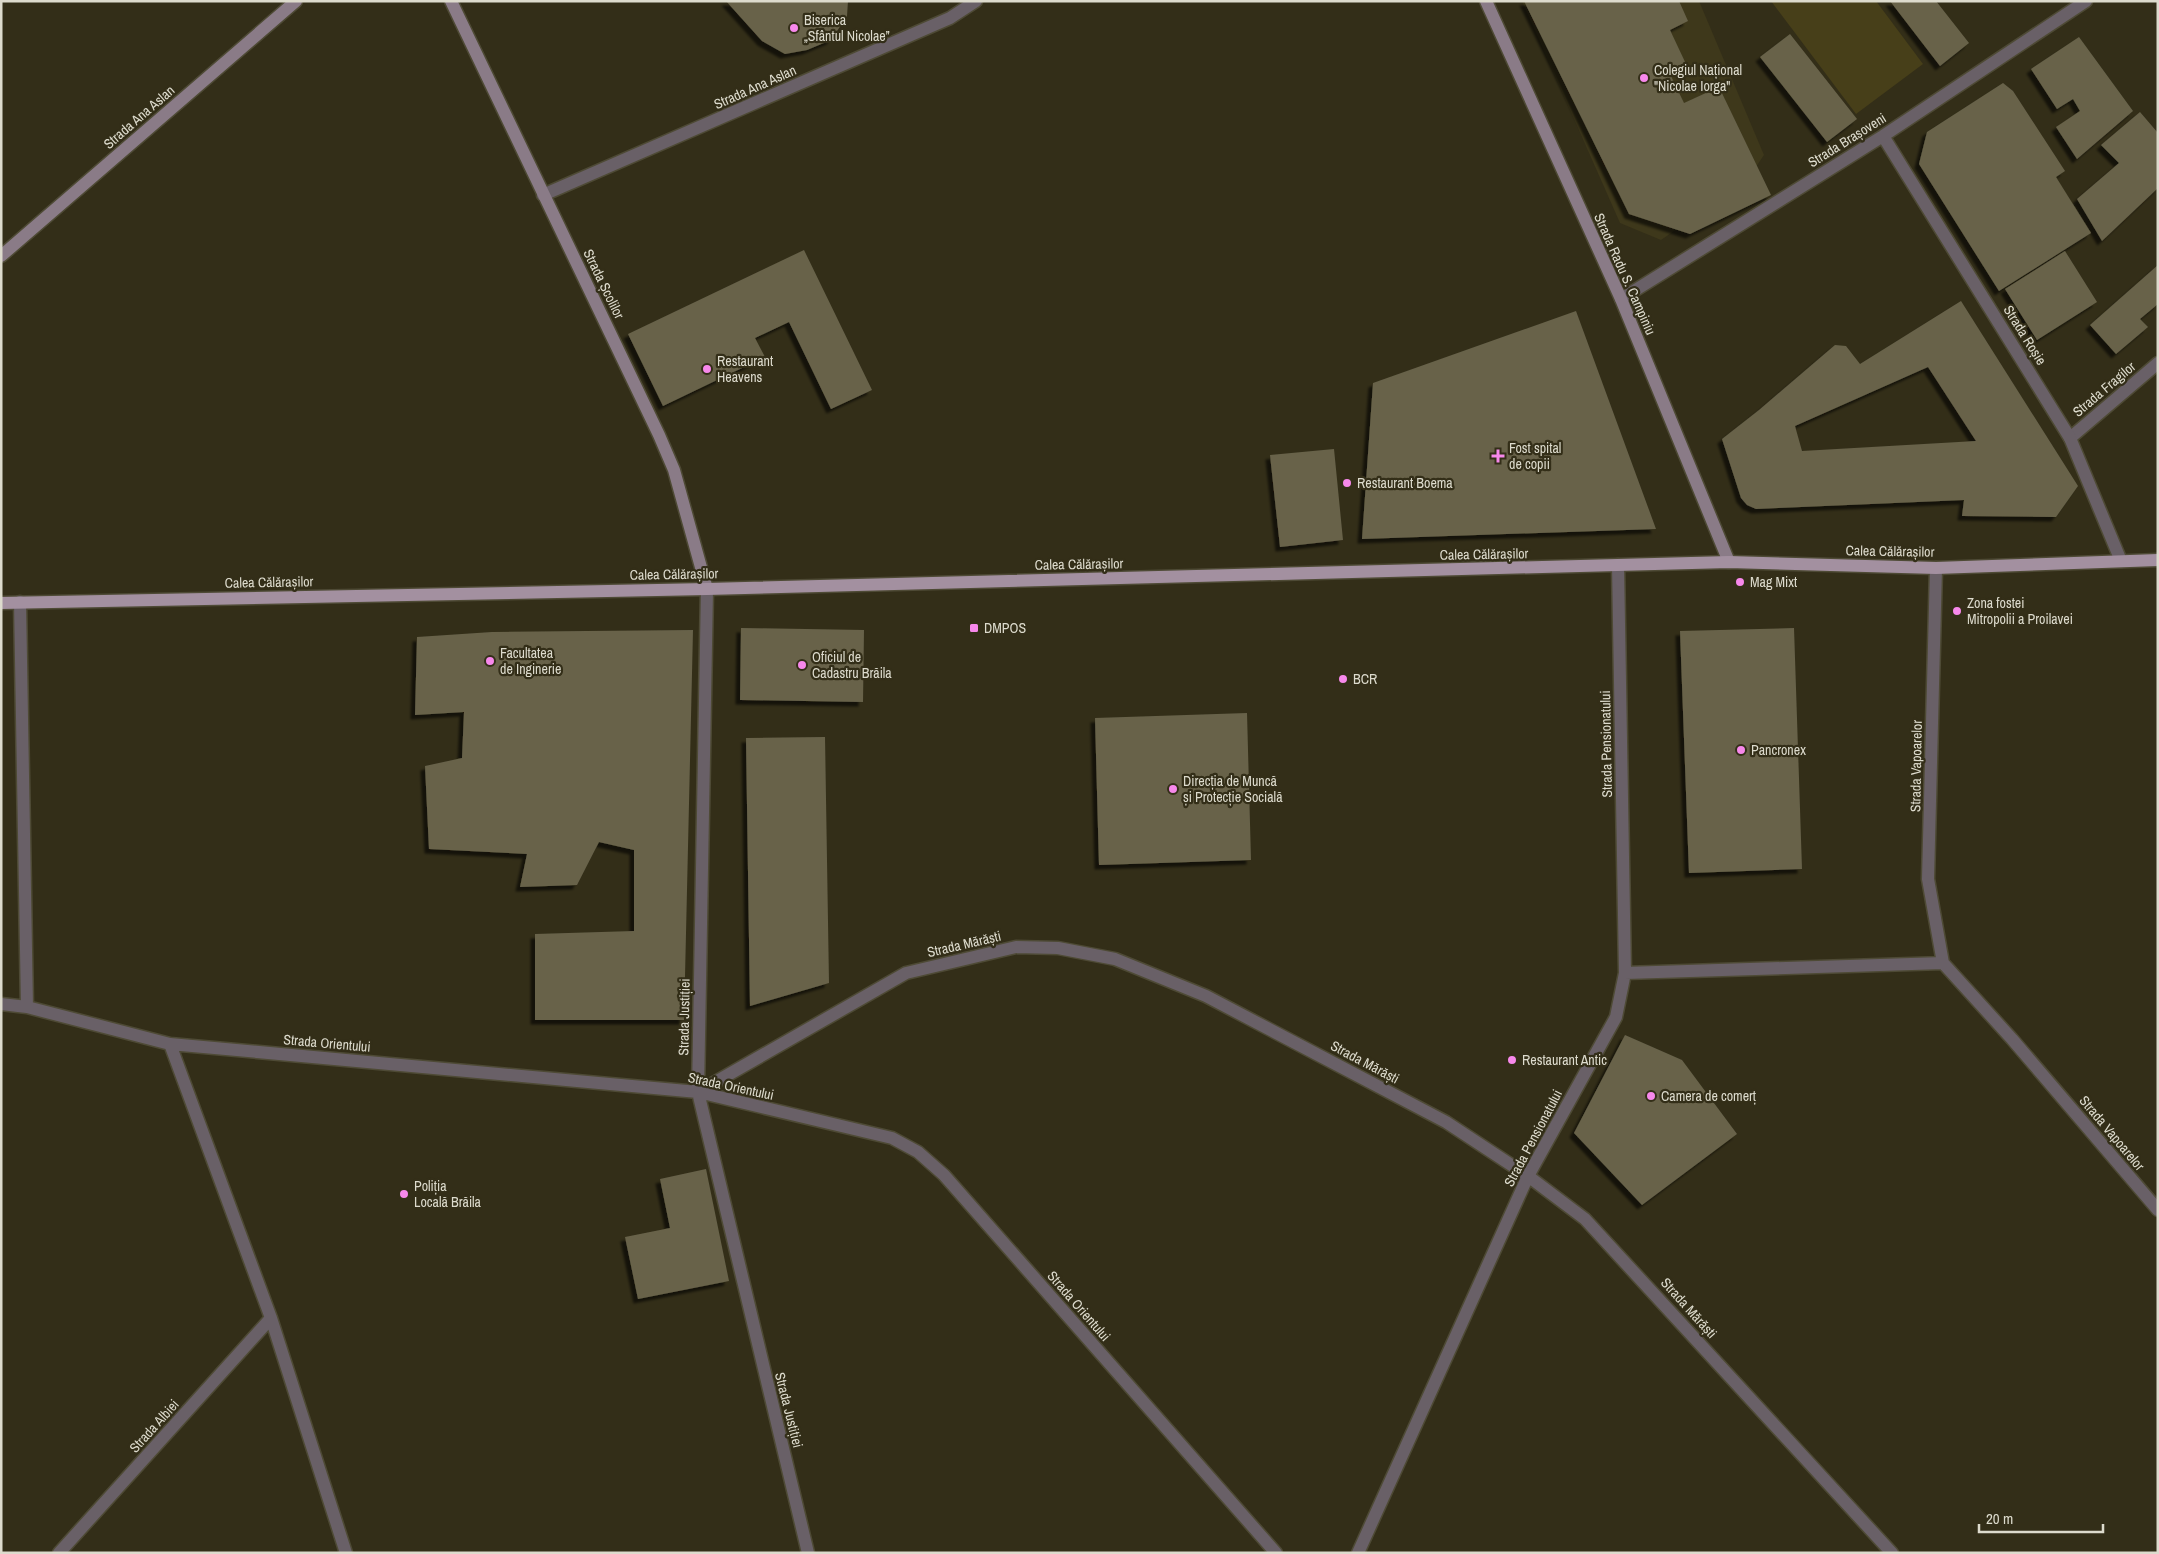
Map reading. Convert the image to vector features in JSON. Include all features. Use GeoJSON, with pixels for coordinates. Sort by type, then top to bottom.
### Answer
{"type":"FeatureCollection","features":[{"type":"Feature","properties":{"kind":"main road","name":"Strada Ana Aslan"},"geometry":{"type":"LineString","coordinates":[[1,256],[296,1]]}},
{"type":"Feature","properties":{"kind":"main road","name":"Strada Școlilor"},"geometry":{"type":"LineString","coordinates":[[451,1],[660,434],[674,470],[707,589]]}},
{"type":"Feature","properties":{"kind":"main road","name":"Strada Radu S. Campiniu"},"geometry":{"type":"LineString","coordinates":[[1486,1],[1621,299],[1729,562]]}},
{"type":"Feature","properties":{"kind":"main road","name":"Calea Călărașilor"},"geometry":{"type":"LineString","coordinates":[[1,603],[707,589],[1729,562],[1936,568],[2158,560]]}},
{"type":"Feature","properties":{"kind":"street","name":"Strada Ana Aslan"},"geometry":{"type":"LineString","coordinates":[[543,195],[950,18],[976,1]]}},
{"type":"Feature","properties":{"kind":"street","name":"Strada Brașoveni"},"geometry":{"type":"LineString","coordinates":[[1621,299],[1883,136],[2086,1]]}},
{"type":"Feature","properties":{"kind":"street","name":"Strada Roșie"},"geometry":{"type":"LineString","coordinates":[[1883,136],[2070,438],[2121,561]]}},
{"type":"Feature","properties":{"kind":"street","name":"Strada Fragilor"},"geometry":{"type":"LineString","coordinates":[[2070,438],[2158,363]]}},
{"type":"Feature","properties":{"kind":"street","name":"Strada Pensionatului"},"geometry":{"type":"LineString","coordinates":[[1358,1553],[1528,1176],[1616,1017],[1625,973],[1618,565]]}},
{"type":"Feature","properties":{"kind":"street","name":"Strada Vapoarelor"},"geometry":{"type":"LineString","coordinates":[[1936,568],[1928,879],[1943,963],[2012,1039],[2158,1210]]}},
{"type":"Feature","properties":{"kind":"street","name":"Strada Justiției"},"geometry":{"type":"LineString","coordinates":[[707,589],[698,1092],[808,1553]]}},
{"type":"Feature","properties":{"kind":"street"},"geometry":{"type":"LineString","coordinates":[[20,602],[27,1007]]}},
{"type":"Feature","properties":{"kind":"street","name":"Strada Mărăști"},"geometry":{"type":"LineString","coordinates":[[698,1092],[906,973],[1016,947],[1058,948],[1115,959],[1206,996],[1446,1122],[1528,1176],[1585,1219],[1892,1553]]}},
{"type":"Feature","properties":{"kind":"street"},"geometry":{"type":"LineString","coordinates":[[1625,973],[1943,963]]}},
{"type":"Feature","properties":{"kind":"street","name":"Strada Orientului"},"geometry":{"type":"LineString","coordinates":[[1,1004],[27,1007],[170,1044],[698,1092],[892,1138],[918,1152],[944,1175],[1276,1553]]}},
{"type":"Feature","properties":{"kind":"street"},"geometry":{"type":"LineString","coordinates":[[170,1044],[271,1318],[346,1553]]}},
{"type":"Feature","properties":{"kind":"street","name":"Strada Albiei"},"geometry":{"type":"LineString","coordinates":[[59,1553],[271,1318]]}},
{"type":"Feature","properties":{"kind":"shaded area","name":"Colegiul Național \"Nicolae Iorga\""},"geometry":{"type":"Polygon","coordinates":[[[1522,1],[1699,1],[1764,155],[1747,180],[1661,240],[1620,223],[1522,1]]]}},
{"type":"Feature","properties":{"kind":"shaded area"},"geometry":{"type":"Polygon","coordinates":[[[1771,1],[1876,1],[1923,64],[1856,114],[1771,1]]]}},
{"type":"Feature","properties":{"kind":"building","name":"Biserica „Sfântul Nicolae”"},"geometry":{"type":"Polygon","coordinates":[[[726,1],[848,1],[847,16],[831,40],[807,50],[785,54],[762,41],[726,1]]]}},
{"type":"Feature","properties":{"kind":"building","name":"Colegiul Național \"Nicolae Iorga\""},"geometry":{"type":"Polygon","coordinates":[[[1524,1],[1679,1],[1688,21],[1670,30],[1686,64],[1669,72],[1684,103],[1719,87],[1771,195],[1690,234],[1629,214],[1524,1]]]}},
{"type":"Feature","properties":{"kind":"building"},"geometry":{"type":"Polygon","coordinates":[[[1890,1],[1936,1],[1969,43],[1940,66],[1890,1]]]}},
{"type":"Feature","properties":{"kind":"building"},"geometry":{"type":"Polygon","coordinates":[[[1790,34],[1857,119],[1827,142],[1760,57],[1790,34]]]}},
{"type":"Feature","properties":{"kind":"building"},"geometry":{"type":"Polygon","coordinates":[[[2079,37],[2133,111],[2077,159],[2056,127],[2080,111],[2073,99],[2057,109],[2031,69],[2079,37]]]}},
{"type":"Feature","properties":{"kind":"building"},"geometry":{"type":"Polygon","coordinates":[[[2003,83],[2013,91],[2065,171],[2056,177],[2091,233],[1999,291],[1919,164],[1927,132],[2003,83]]]}},
{"type":"Feature","properties":{"kind":"building"},"geometry":{"type":"Polygon","coordinates":[[[2140,112],[2158,133],[2158,188],[2102,241],[2077,199],[2119,163],[2101,145],[2140,112]]]}},
{"type":"Feature","properties":{"kind":"building"},"geometry":{"type":"Polygon","coordinates":[[[804,250],[872,390],[831,409],[789,322],[755,338],[765,357],[663,406],[628,334],[804,250]]]}},
{"type":"Feature","properties":{"kind":"building"},"geometry":{"type":"Polygon","coordinates":[[[2065,251],[2097,302],[2037,340],[2005,289],[2065,251]]]}},
{"type":"Feature","properties":{"kind":"building"},"geometry":{"type":"Polygon","coordinates":[[[2158,265],[2158,304],[2140,319],[2148,327],[2116,354],[2090,325],[2158,265]]]}},
{"type":"Feature","properties":{"kind":"building"},"geometry":{"type":"Polygon","coordinates":[[[1961,301],[2078,486],[2056,517],[1962,516],[1964,500],[1756,509],[1747,505],[1741,498],[1722,439],[1835,345],[1846,346],[1860,364],[1961,301]],[[1928,367],[1795,426],[1802,451],[1976,441],[1928,367]]]}},
{"type":"Feature","properties":{"kind":"building","name":"Fost spital de copii"},"geometry":{"type":"Polygon","coordinates":[[[1576,311],[1656,529],[1362,539],[1373,383],[1576,311]]]}},
{"type":"Feature","properties":{"kind":"building"},"geometry":{"type":"Polygon","coordinates":[[[1334,449],[1343,540],[1280,547],[1270,455],[1334,449]]]}},
{"type":"Feature","properties":{"kind":"building","name":"Oficiul de Cadastru Brăila"},"geometry":{"type":"Polygon","coordinates":[[[741,628],[864,630],[863,702],[740,700],[741,628]]]}},
{"type":"Feature","properties":{"kind":"building","name":"Pancronex"},"geometry":{"type":"Polygon","coordinates":[[[1794,628],[1802,869],[1689,873],[1680,631],[1794,628]]]}},
{"type":"Feature","properties":{"kind":"building"},"geometry":{"type":"Polygon","coordinates":[[[693,630],[684,1020],[535,1020],[535,934],[634,931],[634,850],[599,842],[577,885],[520,887],[527,854],[429,849],[425,766],[462,758],[464,712],[415,715],[417,637],[492,632],[693,630]]]}},
{"type":"Feature","properties":{"kind":"building","name":"Direcția de Muncă și Protecție Socială"},"geometry":{"type":"Polygon","coordinates":[[[1247,713],[1251,860],[1099,865],[1095,718],[1247,713]]]}},
{"type":"Feature","properties":{"kind":"building"},"geometry":{"type":"Polygon","coordinates":[[[825,737],[829,983],[750,1006],[746,738],[825,737]]]}},
{"type":"Feature","properties":{"kind":"building","name":"Camera de comerț"},"geometry":{"type":"Polygon","coordinates":[[[1625,1035],[1682,1060],[1737,1134],[1642,1205],[1574,1133],[1625,1035]]]}},
{"type":"Feature","properties":{"kind":"building"},"geometry":{"type":"Polygon","coordinates":[[[706,1169],[729,1281],[638,1299],[625,1237],[670,1228],[660,1179],[706,1169]]]}},
{"type":"Feature","properties":{"kind":"place","name":"Biserica „Sfântul Nicolae”"},"geometry":{"type":"Point","coordinates":[794,28]}},
{"type":"Feature","properties":{"kind":"place","name":"Colegiul Național \"Nicolae Iorga\""},"geometry":{"type":"Point","coordinates":[1644,78]}},
{"type":"Feature","properties":{"kind":"place","name":"Restaurant Heavens"},"geometry":{"type":"Point","coordinates":[707,369]}},
{"type":"Feature","properties":{"kind":"place","name":"Fost spital de copii"},"geometry":{"type":"Point","coordinates":[1498,456]}},
{"type":"Feature","properties":{"kind":"place","name":"Restaurant Boema"},"geometry":{"type":"Point","coordinates":[1347,483]}},
{"type":"Feature","properties":{"kind":"place","name":"Mag Mixt"},"geometry":{"type":"Point","coordinates":[1740,582]}},
{"type":"Feature","properties":{"kind":"place","name":"Zona fostei Mitropolii a Proilavei"},"geometry":{"type":"Point","coordinates":[1957,611]}},
{"type":"Feature","properties":{"kind":"place","name":"DMPOS"},"geometry":{"type":"Point","coordinates":[974,628]}},
{"type":"Feature","properties":{"kind":"place","name":"Facultatea de Inginerie"},"geometry":{"type":"Point","coordinates":[490,661]}},
{"type":"Feature","properties":{"kind":"place","name":"Oficiul de Cadastru Brăila"},"geometry":{"type":"Point","coordinates":[802,665]}},
{"type":"Feature","properties":{"kind":"place","name":"BCR"},"geometry":{"type":"Point","coordinates":[1343,679]}},
{"type":"Feature","properties":{"kind":"place","name":"Pancronex"},"geometry":{"type":"Point","coordinates":[1741,750]}},
{"type":"Feature","properties":{"kind":"place","name":"Direcția de Muncă și Protecție Socială"},"geometry":{"type":"Point","coordinates":[1173,789]}},
{"type":"Feature","properties":{"kind":"place","name":"Restaurant Antic"},"geometry":{"type":"Point","coordinates":[1512,1060]}},
{"type":"Feature","properties":{"kind":"place","name":"Camera de comerț"},"geometry":{"type":"Point","coordinates":[1651,1096]}},
{"type":"Feature","properties":{"kind":"place","name":"Poliția Locală Brăila"},"geometry":{"type":"Point","coordinates":[404,1194]}}]}
